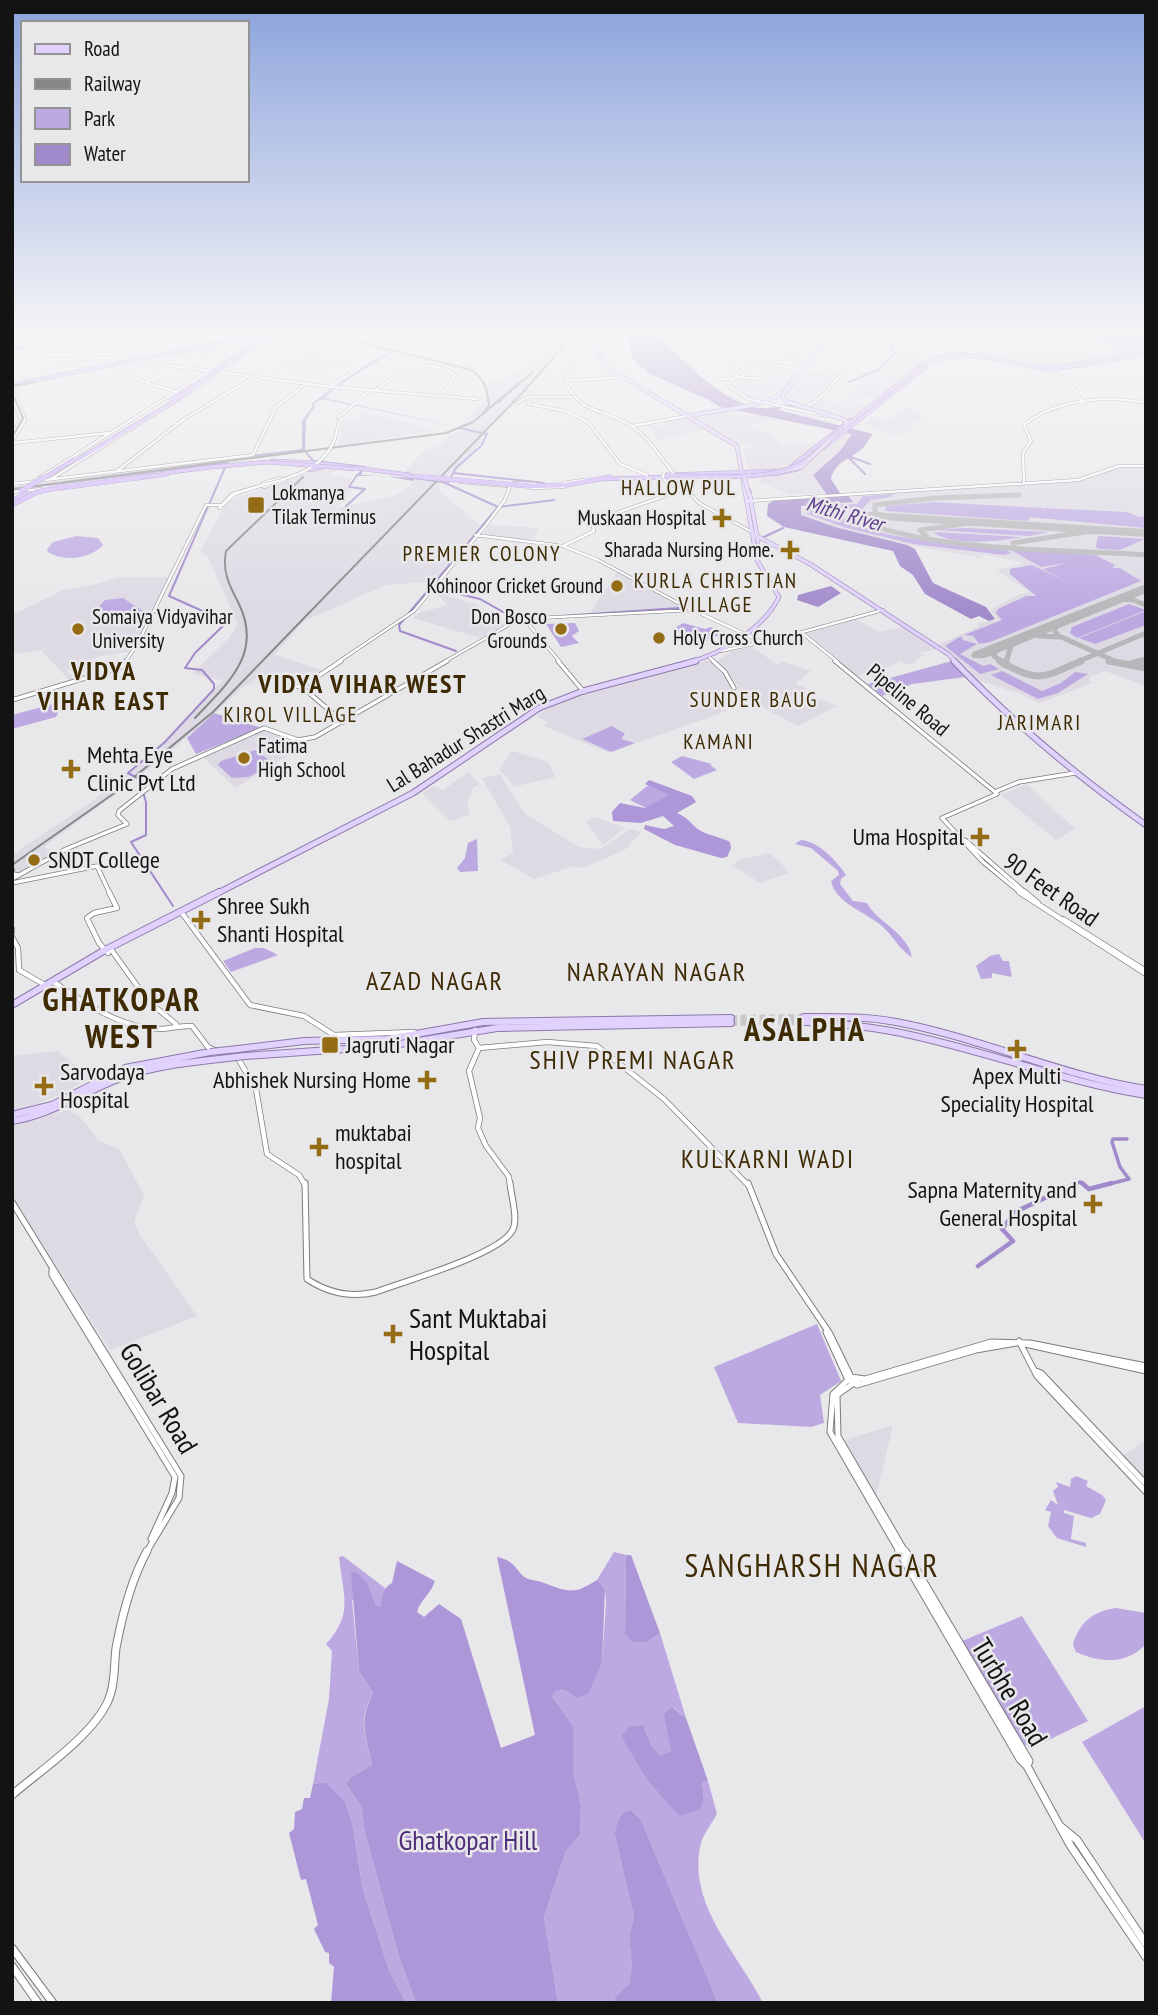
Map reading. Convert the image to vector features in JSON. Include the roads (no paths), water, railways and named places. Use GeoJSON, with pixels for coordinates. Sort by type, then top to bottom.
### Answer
{"type":"FeatureCollection","features":[{"type":"Feature","properties":{"kind":"highway"},"geometry":{"type":"LineString","coordinates":[[81,458],[129,426]]}},
{"type":"Feature","properties":{"kind":"highway"},"geometry":{"type":"LineString","coordinates":[[12,500],[132,426]]}},
{"type":"Feature","properties":{"kind":"highway"},"geometry":{"type":"LineString","coordinates":[[581,482],[634,472],[646,475],[773,474],[793,469],[845,426]]}},
{"type":"Feature","properties":{"kind":"highway"},"geometry":{"type":"LineString","coordinates":[[817,449],[847,426]]}},
{"type":"Feature","properties":{"kind":"highway"},"geometry":{"type":"LineString","coordinates":[[773,474],[811,455],[826,445],[837,432]]}},
{"type":"Feature","properties":{"kind":"highway"},"geometry":{"type":"LineString","coordinates":[[826,445],[830,440]]}},
{"type":"Feature","properties":{"kind":"highway"},"geometry":{"type":"LineString","coordinates":[[12,500],[67,486],[261,461],[410,475]]}},
{"type":"Feature","properties":{"kind":"highway"},"geometry":{"type":"LineString","coordinates":[[674,475],[772,472],[791,468],[805,461]]}},
{"type":"Feature","properties":{"kind":"highway"},"geometry":{"type":"LineString","coordinates":[[212,468],[275,463],[529,486],[611,477],[665,475]]}},
{"type":"Feature","properties":{"kind":"highway"},"geometry":{"type":"LineString","coordinates":[[212,468],[262,464],[317,465]]}},
{"type":"Feature","properties":{"kind":"highway"},"geometry":{"type":"LineString","coordinates":[[674,475],[781,472]]}},
{"type":"Feature","properties":{"kind":"highway"},"geometry":{"type":"LineString","coordinates":[[43,490],[100,481]]}},
{"type":"Feature","properties":{"kind":"main road","name":"Lal Bahadur Shastri Marg"},"geometry":{"type":"LineString","coordinates":[[583,691],[710,658],[773,610],[779,597],[757,560],[742,461],[737,446],[704,426]]}},
{"type":"Feature","properties":{"kind":"main road"},"geometry":{"type":"LineString","coordinates":[[749,494],[744,475],[788,472],[803,466],[846,426]]}},
{"type":"Feature","properties":{"kind":"main road","name":"Lal Bahadur Shastri Marg"},"geometry":{"type":"LineString","coordinates":[[744,473],[748,500]]}},
{"type":"Feature","properties":{"kind":"main road"},"geometry":{"type":"LineString","coordinates":[[754,532],[810,564],[948,654],[990,700],[1129,818],[1145,826]]}},
{"type":"Feature","properties":{"kind":"main road","name":"Lal Bahadur Shastri Marg"},"geometry":{"type":"LineString","coordinates":[[15,1006],[76,968],[399,802],[443,776],[541,709],[583,691],[698,661],[722,651]]}},
{"type":"Feature","properties":{"kind":"main road"},"geometry":{"type":"LineString","coordinates":[[12,1118],[51,1111],[113,1080],[209,1052],[298,1042],[388,1038],[475,1027],[731,1020]]}},
{"type":"Feature","properties":{"kind":"main road"},"geometry":{"type":"LineString","coordinates":[[804,1020],[900,1031],[1087,1079],[1146,1089]]}},
{"type":"Feature","properties":{"kind":"main road"},"geometry":{"type":"LineString","coordinates":[[12,1118],[51,1105],[111,1073],[140,1063],[388,1046],[463,1029]]}},
{"type":"Feature","properties":{"kind":"main road"},"geometry":{"type":"LineString","coordinates":[[297,1051],[298,1042]]}},
{"type":"Feature","properties":{"kind":"main road"},"geometry":{"type":"LineString","coordinates":[[997,1054],[1084,1084],[1146,1095]]}},
{"type":"Feature","properties":{"kind":"street"},"geometry":{"type":"LineString","coordinates":[[12,442],[21,426]]}},
{"type":"Feature","properties":{"kind":"street"},"geometry":{"type":"LineString","coordinates":[[32,482],[124,426]]}},
{"type":"Feature","properties":{"kind":"street"},"geometry":{"type":"LineString","coordinates":[[50,480],[133,426]]}},
{"type":"Feature","properties":{"kind":"street"},"geometry":{"type":"LineString","coordinates":[[116,472],[176,426]]}},
{"type":"Feature","properties":{"kind":"street"},"geometry":{"type":"LineString","coordinates":[[12,484],[253,455],[267,426]]}},
{"type":"Feature","properties":{"kind":"street"},"geometry":{"type":"LineString","coordinates":[[227,497],[317,465],[333,443],[336,426]]}},
{"type":"Feature","properties":{"kind":"street"},"geometry":{"type":"LineString","coordinates":[[591,426],[620,464],[634,472]]}},
{"type":"Feature","properties":{"kind":"street"},"geometry":{"type":"LineString","coordinates":[[632,426],[668,467],[682,490]]}},
{"type":"Feature","properties":{"kind":"street"},"geometry":{"type":"LineString","coordinates":[[1024,483],[1026,473],[1023,453],[1031,439],[1026,426]]}},
{"type":"Feature","properties":{"kind":"street"},"geometry":{"type":"LineString","coordinates":[[12,442],[113,433]]}},
{"type":"Feature","properties":{"kind":"street"},"geometry":{"type":"LineString","coordinates":[[748,500],[1078,480],[1119,466],[1146,467]]}},
{"type":"Feature","properties":{"kind":"street"},"geometry":{"type":"LineString","coordinates":[[668,467],[665,475],[667,483],[754,532]]}},
{"type":"Feature","properties":{"kind":"street"},"geometry":{"type":"LineString","coordinates":[[455,478],[550,484],[581,482],[553,488],[451,481],[455,478]]}},
{"type":"Feature","properties":{"kind":"street"},"geometry":{"type":"LineString","coordinates":[[220,506],[227,497],[242,488],[276,479],[286,480],[232,497]]}},
{"type":"Feature","properties":{"kind":"street"},"geometry":{"type":"LineString","coordinates":[[12,700],[122,667],[137,645],[208,506],[220,506],[240,492],[265,485]]}},
{"type":"Feature","properties":{"kind":"street"},"geometry":{"type":"LineString","coordinates":[[300,688],[414,611],[499,506],[509,486]]}},
{"type":"Feature","properties":{"kind":"street"},"geometry":{"type":"LineString","coordinates":[[12,500],[43,490]]}},
{"type":"Feature","properties":{"kind":"street"},"geometry":{"type":"LineString","coordinates":[[12,500],[43,490]]}},
{"type":"Feature","properties":{"kind":"street"},"geometry":{"type":"LineString","coordinates":[[563,546],[594,531],[593,527],[598,520],[682,490]]}},
{"type":"Feature","properties":{"kind":"street"},"geometry":{"type":"LineString","coordinates":[[476,535],[563,546],[599,560],[692,610],[762,642]]}},
{"type":"Feature","properties":{"kind":"street"},"geometry":{"type":"LineString","coordinates":[[13,883],[19,875],[66,849],[127,824],[118,814],[119,811],[195,756],[264,728],[305,740],[390,695],[515,622],[532,618],[692,610]]}},
{"type":"Feature","properties":{"kind":"street"},"geometry":{"type":"LineString","coordinates":[[722,651],[806,636],[883,610]]}},
{"type":"Feature","properties":{"kind":"street"},"geometry":{"type":"LineString","coordinates":[[523,620],[583,691]]}},
{"type":"Feature","properties":{"kind":"street","name":"Pipeline Road"},"geometry":{"type":"LineString","coordinates":[[806,636],[997,792]]}},
{"type":"Feature","properties":{"kind":"street"},"geometry":{"type":"LineString","coordinates":[[710,658],[723,671]]}},
{"type":"Feature","properties":{"kind":"street"},"geometry":{"type":"LineString","coordinates":[[277,684],[300,688],[340,723]]}},
{"type":"Feature","properties":{"kind":"street","name":"90 Feet Road"},"geometry":{"type":"LineString","coordinates":[[1075,774],[1024,783],[997,792],[942,818],[986,862],[1040,907],[1146,973]]}},
{"type":"Feature","properties":{"kind":"street"},"geometry":{"type":"LineString","coordinates":[[66,849],[74,870]]}},
{"type":"Feature","properties":{"kind":"street"},"geometry":{"type":"LineString","coordinates":[[13,883],[97,866],[117,908],[88,915],[92,930],[148,1001],[176,1025]]}},
{"type":"Feature","properties":{"kind":"street"},"geometry":{"type":"LineString","coordinates":[[12,869],[13,874],[19,875]]}},
{"type":"Feature","properties":{"kind":"street"},"geometry":{"type":"LineString","coordinates":[[183,914],[250,1005],[296,1013],[334,1035],[419,1034]]}},
{"type":"Feature","properties":{"kind":"street"},"geometry":{"type":"LineString","coordinates":[[14,938],[19,970],[49,983],[116,1020],[162,1030],[176,1025],[192,1026],[208,1046],[236,1054],[249,1074],[260,1103],[267,1154],[299,1175],[305,1183],[307,1279],[331,1291],[359,1296],[376,1292],[494,1248],[512,1232],[515,1224],[509,1177],[486,1146],[478,1128],[480,1118],[469,1070],[480,1048]]}},
{"type":"Feature","properties":{"kind":"street"},"geometry":{"type":"LineString","coordinates":[[475,1027],[474,1040],[480,1048]]}},
{"type":"Feature","properties":{"kind":"street"},"geometry":{"type":"LineString","coordinates":[[480,1048],[547,1042],[588,1043],[605,1050],[646,1087],[664,1099],[747,1182],[776,1254],[827,1331],[826,1335],[852,1380],[867,1383],[1000,1344],[1019,1342],[1146,1368]]}},
{"type":"Feature","properties":{"kind":"street","name":"Golibar Road"},"geometry":{"type":"LineString","coordinates":[[12,1202],[152,1432],[175,1477],[174,1491],[152,1529],[151,1540],[140,1564],[117,1646],[106,1706],[75,1739],[12,1795]]}},
{"type":"Feature","properties":{"kind":"street"},"geometry":{"type":"LineString","coordinates":[[1019,1342],[1037,1376],[1066,1411],[1146,1492]]}},
{"type":"Feature","properties":{"kind":"street"},"geometry":{"type":"LineString","coordinates":[[1036,1371],[1146,1485]]}},
{"type":"Feature","properties":{"kind":"street"},"geometry":{"type":"LineString","coordinates":[[852,1380],[837,1395],[835,1422],[838,1436],[1029,1761],[1027,1766]]}},
{"type":"Feature","properties":{"kind":"street","name":"Turbhe Road"},"geometry":{"type":"LineString","coordinates":[[852,1380],[835,1390],[830,1432],[1020,1759],[1027,1766],[1057,1823],[1146,1957]]}},
{"type":"Feature","properties":{"kind":"street"},"geometry":{"type":"LineString","coordinates":[[1057,1823],[1077,1840],[1146,1944]]}},
{"type":"Feature","properties":{"kind":"street"},"geometry":{"type":"LineString","coordinates":[[12,1948],[53,2003]]}},
{"type":"Feature","properties":{"kind":"street"},"geometry":{"type":"LineString","coordinates":[[12,1966],[38,2003]]}},
{"type":"Feature","properties":{"kind":"street"},"geometry":{"type":"LineString","coordinates":[[31,1993],[40,1985]]}},
{"type":"Feature","properties":{"kind":"water"},"geometry":{"type":"Polygon","coordinates":[[[302,426],[306,426],[305,450],[314,460],[366,466],[361,475],[379,476],[356,476],[363,467],[312,461],[302,449],[302,426]]]}},
{"type":"Feature","properties":{"kind":"water"},"geometry":{"type":"Polygon","coordinates":[[[813,426],[842,426],[873,434],[863,448],[836,468],[831,479],[840,493],[848,495],[853,502],[801,506],[801,515],[915,549],[933,583],[986,607],[995,619],[989,621],[979,616],[971,619],[925,594],[913,575],[900,566],[893,551],[784,527],[767,516],[768,504],[775,500],[827,495],[813,475],[840,451],[852,434],[813,426]]]}},
{"type":"Feature","properties":{"kind":"water"},"geometry":{"type":"Polygon","coordinates":[[[388,476],[415,478],[413,481],[388,476]]]}},
{"type":"Feature","properties":{"kind":"water"},"geometry":{"type":"Polygon","coordinates":[[[831,586],[841,593],[818,607],[797,600],[798,595],[831,586]]]}},
{"type":"Feature","properties":{"kind":"waterway"},"geometry":{"type":"LineString","coordinates":[[453,473],[481,446],[487,434],[459,428]]}},
{"type":"Feature","properties":{"kind":"waterway"},"geometry":{"type":"LineString","coordinates":[[252,456],[302,450]]}},
{"type":"Feature","properties":{"kind":"waterway"},"geometry":{"type":"LineString","coordinates":[[848,456],[870,464]]}},
{"type":"Feature","properties":{"kind":"waterway"},"geometry":{"type":"LineString","coordinates":[[848,457],[865,474]]}},
{"type":"Feature","properties":{"kind":"waterway"},"geometry":{"type":"LineString","coordinates":[[30,487],[227,463],[169,596],[227,622],[195,653],[185,668],[202,670],[214,684],[214,689],[165,742],[128,773],[139,779],[146,802],[146,835],[131,842],[173,906]]}},
{"type":"Feature","properties":{"kind":"waterway"},"geometry":{"type":"LineString","coordinates":[[447,484],[453,473]]}},
{"type":"Feature","properties":{"kind":"waterway"},"geometry":{"type":"LineString","coordinates":[[453,473],[544,483]]}},
{"type":"Feature","properties":{"kind":"waterway"},"geometry":{"type":"LineString","coordinates":[[346,506],[365,489],[349,487],[357,475]]}},
{"type":"Feature","properties":{"kind":"waterway"},"geometry":{"type":"LineString","coordinates":[[413,478],[447,484]]}},
{"type":"Feature","properties":{"kind":"waterway"},"geometry":{"type":"LineString","coordinates":[[447,484],[498,507],[554,500]]}},
{"type":"Feature","properties":{"kind":"waterway"},"geometry":{"type":"LineString","coordinates":[[12,490],[21,489]]}},
{"type":"Feature","properties":{"kind":"waterway"},"geometry":{"type":"LineString","coordinates":[[431,587],[497,508]]}},
{"type":"Feature","properties":{"kind":"waterway"},"geometry":{"type":"LineString","coordinates":[[764,537],[783,528]]}},
{"type":"Feature","properties":{"kind":"waterway"},"geometry":{"type":"LineString","coordinates":[[409,613],[431,587]]}},
{"type":"Feature","properties":{"kind":"waterway"},"geometry":{"type":"LineString","coordinates":[[431,587],[480,599],[510,616],[520,618]]}},
{"type":"Feature","properties":{"kind":"waterway"},"geometry":{"type":"LineString","coordinates":[[561,616],[679,608]]}},
{"type":"Feature","properties":{"kind":"waterway"},"geometry":{"type":"LineString","coordinates":[[405,618],[399,625],[400,631],[456,651]]}},
{"type":"Feature","properties":{"kind":"waterway"},"geometry":{"type":"LineString","coordinates":[[1105,1185],[1129,1179],[1120,1167],[1112,1142],[1113,1139],[1127,1139]]}},
{"type":"Feature","properties":{"kind":"waterway"},"geometry":{"type":"LineString","coordinates":[[1073,1185],[1080,1182],[1084,1185]]}},
{"type":"Feature","properties":{"kind":"waterway"},"geometry":{"type":"LineString","coordinates":[[978,1266],[1013,1241],[1002,1229],[1015,1212],[1077,1183]]}},
{"type":"Feature","properties":{"kind":"waterway"},"geometry":{"type":"LineString","coordinates":[[1082,1183],[1089,1189],[1112,1183]]}},
{"type":"Feature","properties":{"kind":"tunnel"},"geometry":{"type":"LineString","coordinates":[[731,1018],[804,1017]]}},
{"type":"Feature","properties":{"kind":"tunnel"},"geometry":{"type":"LineString","coordinates":[[731,1023],[805,1022]]}},
{"type":"Feature","properties":{"kind":"railway"},"geometry":{"type":"LineString","coordinates":[[12,437],[18,426]]}},
{"type":"Feature","properties":{"kind":"railway"},"geometry":{"type":"LineString","coordinates":[[12,489],[446,433],[463,426]]}},
{"type":"Feature","properties":{"kind":"railway"},"geometry":{"type":"LineString","coordinates":[[12,865],[116,792],[213,712],[490,426]]}},
{"type":"Feature","properties":{"kind":"railway"},"geometry":{"type":"LineString","coordinates":[[195,718],[230,679],[245,652],[245,620],[227,578],[226,551],[303,477]]}},
{"type":"Feature","properties":{"kind":"place","name":"Lokmanya Tilak Terminus"},"geometry":{"type":"Point","coordinates":[256,505]}},
{"type":"Feature","properties":{"kind":"place","name":"Muskaan Hospital"},"geometry":{"type":"Point","coordinates":[722,518]}},
{"type":"Feature","properties":{"kind":"place","name":"Sharada Nursing Home."},"geometry":{"type":"Point","coordinates":[790,550]}},
{"type":"Feature","properties":{"kind":"place","name":"Kohinoor Cricket Ground"},"geometry":{"type":"Point","coordinates":[617,586]}},
{"type":"Feature","properties":{"kind":"place","name":"Somaiya Vidyavihar University"},"geometry":{"type":"Point","coordinates":[78,629]}},
{"type":"Feature","properties":{"kind":"place","name":"Don Bosco Grounds"},"geometry":{"type":"Point","coordinates":[561,629]}},
{"type":"Feature","properties":{"kind":"place","name":"Holy Cross Church"},"geometry":{"type":"Point","coordinates":[659,638]}},
{"type":"Feature","properties":{"kind":"place","name":"Fatima High School"},"geometry":{"type":"Point","coordinates":[244,758]}},
{"type":"Feature","properties":{"kind":"place","name":"Mehta Eye Clinic Pvt Ltd"},"geometry":{"type":"Point","coordinates":[71,769]}},
{"type":"Feature","properties":{"kind":"place","name":"Uma Hospital"},"geometry":{"type":"Point","coordinates":[980,837]}},
{"type":"Feature","properties":{"kind":"place","name":"SNDT College"},"geometry":{"type":"Point","coordinates":[34,860]}},
{"type":"Feature","properties":{"kind":"place","name":"Shree Sukh Shanti Hospital"},"geometry":{"type":"Point","coordinates":[201,920]}},
{"type":"Feature","properties":{"kind":"place","name":"Jagruti Nagar"},"geometry":{"type":"Point","coordinates":[330,1045]}},
{"type":"Feature","properties":{"kind":"place","name":"Apex Multi Speciality Hospital"},"geometry":{"type":"Point","coordinates":[1017,1049]}},
{"type":"Feature","properties":{"kind":"place","name":"Abhishek Nursing Home"},"geometry":{"type":"Point","coordinates":[427,1080]}},
{"type":"Feature","properties":{"kind":"place","name":"Sarvodaya Hospital"},"geometry":{"type":"Point","coordinates":[44,1086]}},
{"type":"Feature","properties":{"kind":"place","name":"muktabai hospital"},"geometry":{"type":"Point","coordinates":[319,1147]}},
{"type":"Feature","properties":{"kind":"place","name":"Sapna Maternity and General Hospital"},"geometry":{"type":"Point","coordinates":[1093,1204]}},
{"type":"Feature","properties":{"kind":"place","name":"Sant Muktabai Hospital"},"geometry":{"type":"Point","coordinates":[393,1334]}},
{"type":"Feature","properties":{"kind":"district","name":"HALLOW PUL"},"geometry":{"type":"Point","coordinates":[679,488]}},
{"type":"Feature","properties":{"kind":"district","name":"PREMIER COLONY"},"geometry":{"type":"Point","coordinates":[482,554]}},
{"type":"Feature","properties":{"kind":"district","name":"KURLA CHRISTIAN VILLAGE"},"geometry":{"type":"Point","coordinates":[716,593]}},
{"type":"Feature","properties":{"kind":"district","name":"VIDYA VIHAR WEST"},"geometry":{"type":"Point","coordinates":[363,684]}},
{"type":"Feature","properties":{"kind":"district","name":"VIDYA VIHAR EAST"},"geometry":{"type":"Point","coordinates":[104,686]}},
{"type":"Feature","properties":{"kind":"district","name":"SUNDER BAUG"},"geometry":{"type":"Point","coordinates":[754,700]}},
{"type":"Feature","properties":{"kind":"district","name":"KIROL VILLAGE"},"geometry":{"type":"Point","coordinates":[291,715]}},
{"type":"Feature","properties":{"kind":"district","name":"JARIMARI"},"geometry":{"type":"Point","coordinates":[1040,723]}},
{"type":"Feature","properties":{"kind":"district","name":"KAMANI"},"geometry":{"type":"Point","coordinates":[719,742]}},
{"type":"Feature","properties":{"kind":"district","name":"NARAYAN NAGAR"},"geometry":{"type":"Point","coordinates":[657,972]}},
{"type":"Feature","properties":{"kind":"district","name":"AZAD NAGAR"},"geometry":{"type":"Point","coordinates":[435,981]}},
{"type":"Feature","properties":{"kind":"district","name":"GHATKOPAR WEST"},"geometry":{"type":"Point","coordinates":[122,1018]}},
{"type":"Feature","properties":{"kind":"district","name":"ASALPHA"},"geometry":{"type":"Point","coordinates":[805,1030]}},
{"type":"Feature","properties":{"kind":"district","name":"SHIV PREMI NAGAR"},"geometry":{"type":"Point","coordinates":[633,1060]}},
{"type":"Feature","properties":{"kind":"district","name":"KULKARNI WADI"},"geometry":{"type":"Point","coordinates":[768,1159]}},
{"type":"Feature","properties":{"kind":"district","name":"SANGHARSH NAGAR"},"geometry":{"type":"Point","coordinates":[812,1566]}},
{"type":"Feature","properties":{"kind":"water label","name":"Mithi River"},"geometry":{"type":"Point","coordinates":[845,514]}},
{"type":"Feature","properties":{"kind":"park label","name":"Ghatkopar Hill"},"geometry":{"type":"Point","coordinates":[468,1840]}}]}
